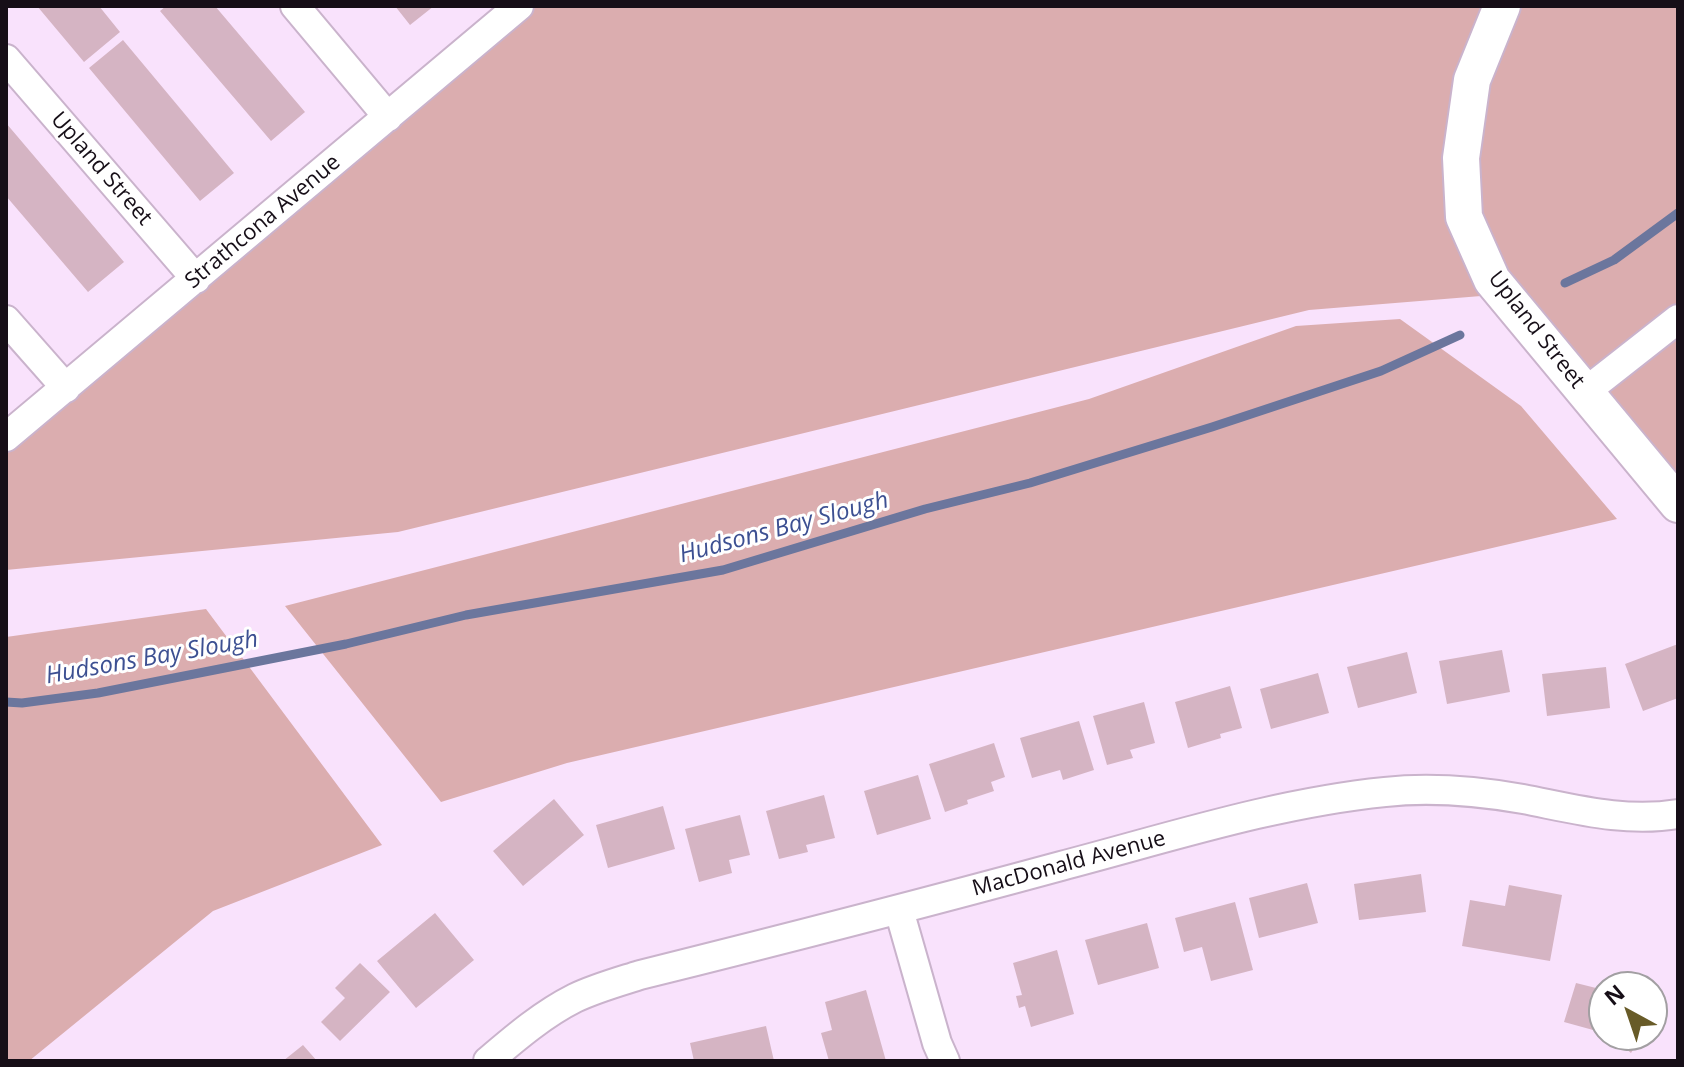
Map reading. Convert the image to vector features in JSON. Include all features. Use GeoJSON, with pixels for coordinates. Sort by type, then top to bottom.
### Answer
{"type":"FeatureCollection","features":[{"type":"Feature","properties":{"kind":"street"},"geometry":{"type":"LineString","coordinates":[[295,6],[388,117]]}},
{"type":"Feature","properties":{"kind":"street","name":"Strathcona Avenue"},"geometry":{"type":"LineString","coordinates":[[6,437],[519,6]]}},
{"type":"Feature","properties":{"kind":"street","name":"Upland Street"},"geometry":{"type":"LineString","coordinates":[[1502,6],[1472,80],[1461,158],[1464,217],[1492,280],[1678,504]]}},
{"type":"Feature","properties":{"kind":"street","name":"Upland Street"},"geometry":{"type":"LineString","coordinates":[[6,59],[196,279]]}},
{"type":"Feature","properties":{"kind":"street"},"geometry":{"type":"LineString","coordinates":[[1585,392],[1678,319]]}},
{"type":"Feature","properties":{"kind":"street"},"geometry":{"type":"LineString","coordinates":[[6,320],[66,388]]}},
{"type":"Feature","properties":{"kind":"street","name":"MacDonald Avenue"},"geometry":{"type":"LineString","coordinates":[[488,1061],[541,1018],[574,998],[605,985],[1299,805],[1387,792],[1429,790],[1477,793],[1610,816],[1659,817],[1678,814]]}},
{"type":"Feature","properties":{"kind":"street"},"geometry":{"type":"LineString","coordinates":[[899,910],[937,1043],[945,1061]]}},
{"type":"Feature","properties":{"kind":"shaded area"},"geometry":{"type":"Polygon","coordinates":[[[516,6],[1678,6],[1678,503],[1518,293],[1309,310],[398,532],[6,570],[6,444],[516,6]]]}},
{"type":"Feature","properties":{"kind":"shaded area"},"geometry":{"type":"Polygon","coordinates":[[[1400,319],[1521,406],[1617,519],[567,763],[441,802],[285,606],[1089,399],[1296,326],[1400,319]]]}},
{"type":"Feature","properties":{"kind":"shaded area"},"geometry":{"type":"Polygon","coordinates":[[[206,609],[382,845],[213,911],[29,1061],[6,1061],[6,637],[206,609]]]}},
{"type":"Feature","properties":{"kind":"building"},"geometry":{"type":"Polygon","coordinates":[[[37,6],[99,6],[120,32],[84,62],[37,6]]]}},
{"type":"Feature","properties":{"kind":"building"},"geometry":{"type":"Polygon","coordinates":[[[166,6],[215,6],[305,112],[271,141],[160,11],[166,6]]]}},
{"type":"Feature","properties":{"kind":"building"},"geometry":{"type":"Polygon","coordinates":[[[395,6],[434,6],[410,25],[395,6]]]}},
{"type":"Feature","properties":{"kind":"building"},"geometry":{"type":"Polygon","coordinates":[[[123,40],[234,173],[200,201],[89,68],[123,40]]]}},
{"type":"Feature","properties":{"kind":"building"},"geometry":{"type":"Polygon","coordinates":[[[6,123],[124,262],[88,292],[6,196],[6,123]]]}},
{"type":"Feature","properties":{"kind":"building"},"geometry":{"type":"Polygon","coordinates":[[[1678,644],[1678,698],[1643,711],[1625,664],[1678,644]]]}},
{"type":"Feature","properties":{"kind":"building"},"geometry":{"type":"Polygon","coordinates":[[[1502,650],[1510,692],[1447,704],[1439,661],[1502,650]]]}},
{"type":"Feature","properties":{"kind":"building"},"geometry":{"type":"Polygon","coordinates":[[[1407,652],[1417,693],[1358,708],[1347,667],[1407,652]]]}},
{"type":"Feature","properties":{"kind":"building"},"geometry":{"type":"Polygon","coordinates":[[[1606,667],[1610,708],[1547,716],[1542,674],[1606,667]]]}},
{"type":"Feature","properties":{"kind":"building"},"geometry":{"type":"Polygon","coordinates":[[[1318,673],[1329,713],[1271,729],[1260,689],[1318,673]]]}},
{"type":"Feature","properties":{"kind":"building"},"geometry":{"type":"Polygon","coordinates":[[[1230,686],[1242,728],[1188,748],[1175,702],[1230,686]]]}},
{"type":"Feature","properties":{"kind":"building"},"geometry":{"type":"Polygon","coordinates":[[[1144,702],[1155,743],[1130,750],[1133,758],[1107,765],[1093,716],[1144,702]]]}},
{"type":"Feature","properties":{"kind":"building"},"geometry":{"type":"Polygon","coordinates":[[[1079,721],[1094,770],[1063,780],[1060,770],[1032,778],[1020,738],[1079,721]]]}},
{"type":"Feature","properties":{"kind":"building"},"geometry":{"type":"Polygon","coordinates":[[[994,743],[1005,777],[991,782],[994,791],[945,812],[929,764],[994,743]]]}},
{"type":"Feature","properties":{"kind":"building"},"geometry":{"type":"Polygon","coordinates":[[[918,775],[931,819],[877,835],[864,791],[918,775]]]}},
{"type":"Feature","properties":{"kind":"building"},"geometry":{"type":"Polygon","coordinates":[[[824,795],[835,838],[806,845],[808,852],[779,859],[766,811],[824,795]]]}},
{"type":"Feature","properties":{"kind":"building"},"geometry":{"type":"Polygon","coordinates":[[[554,799],[584,835],[523,886],[493,851],[554,799]]]}},
{"type":"Feature","properties":{"kind":"building"},"geometry":{"type":"Polygon","coordinates":[[[663,806],[675,849],[608,868],[596,825],[663,806]]]}},
{"type":"Feature","properties":{"kind":"building"},"geometry":{"type":"Polygon","coordinates":[[[740,815],[750,855],[729,860],[732,873],[699,882],[685,829],[740,815]]]}},
{"type":"Feature","properties":{"kind":"building"},"geometry":{"type":"Polygon","coordinates":[[[1421,874],[1426,912],[1359,920],[1354,884],[1421,874]]]}},
{"type":"Feature","properties":{"kind":"building"},"geometry":{"type":"Polygon","coordinates":[[[1307,883],[1318,923],[1259,938],[1249,898],[1307,883]]]}},
{"type":"Feature","properties":{"kind":"building"},"geometry":{"type":"Polygon","coordinates":[[[1509,885],[1562,895],[1550,961],[1462,946],[1470,900],[1505,906],[1509,885]]]}},
{"type":"Feature","properties":{"kind":"building"},"geometry":{"type":"Polygon","coordinates":[[[1235,902],[1253,970],[1211,981],[1202,947],[1184,952],[1175,918],[1235,902]]]}},
{"type":"Feature","properties":{"kind":"building"},"geometry":{"type":"Polygon","coordinates":[[[435,913],[474,960],[416,1008],[377,961],[435,913]]]}},
{"type":"Feature","properties":{"kind":"building"},"geometry":{"type":"Polygon","coordinates":[[[1147,923],[1159,968],[1098,985],[1085,940],[1147,923]]]}},
{"type":"Feature","properties":{"kind":"building"},"geometry":{"type":"Polygon","coordinates":[[[1057,950],[1074,1014],[1031,1027],[1025,1006],[1019,1008],[1016,996],[1022,995],[1013,963],[1057,950]]]}},
{"type":"Feature","properties":{"kind":"building"},"geometry":{"type":"Polygon","coordinates":[[[360,963],[390,992],[340,1041],[321,1022],[345,998],[335,988],[360,963]]]}},
{"type":"Feature","properties":{"kind":"building"},"geometry":{"type":"Polygon","coordinates":[[[1576,983],[1588,986],[1588,1029],[1564,1022],[1576,983]]]}},
{"type":"Feature","properties":{"kind":"building"},"geometry":{"type":"Polygon","coordinates":[[[866,990],[886,1061],[829,1061],[821,1033],[832,1030],[825,1002],[866,990]]]}},
{"type":"Feature","properties":{"kind":"building"},"geometry":{"type":"Polygon","coordinates":[[[766,1026],[774,1061],[694,1061],[690,1043],[766,1026]]]}},
{"type":"Feature","properties":{"kind":"building"},"geometry":{"type":"Polygon","coordinates":[[[303,1045],[317,1061],[283,1061],[303,1045]]]}},
{"type":"Feature","properties":{"kind":"waterway","name":"Hudsons Bay Slough"},"geometry":{"type":"LineString","coordinates":[[1565,283],[1614,260],[1678,213]]}},
{"type":"Feature","properties":{"kind":"waterway","name":"Hudsons Bay Slough"},"geometry":{"type":"LineString","coordinates":[[6,702],[22,703],[98,693],[346,644],[466,615],[723,570],[925,509],[1030,483],[1212,427],[1381,371],[1460,335]]}}]}
